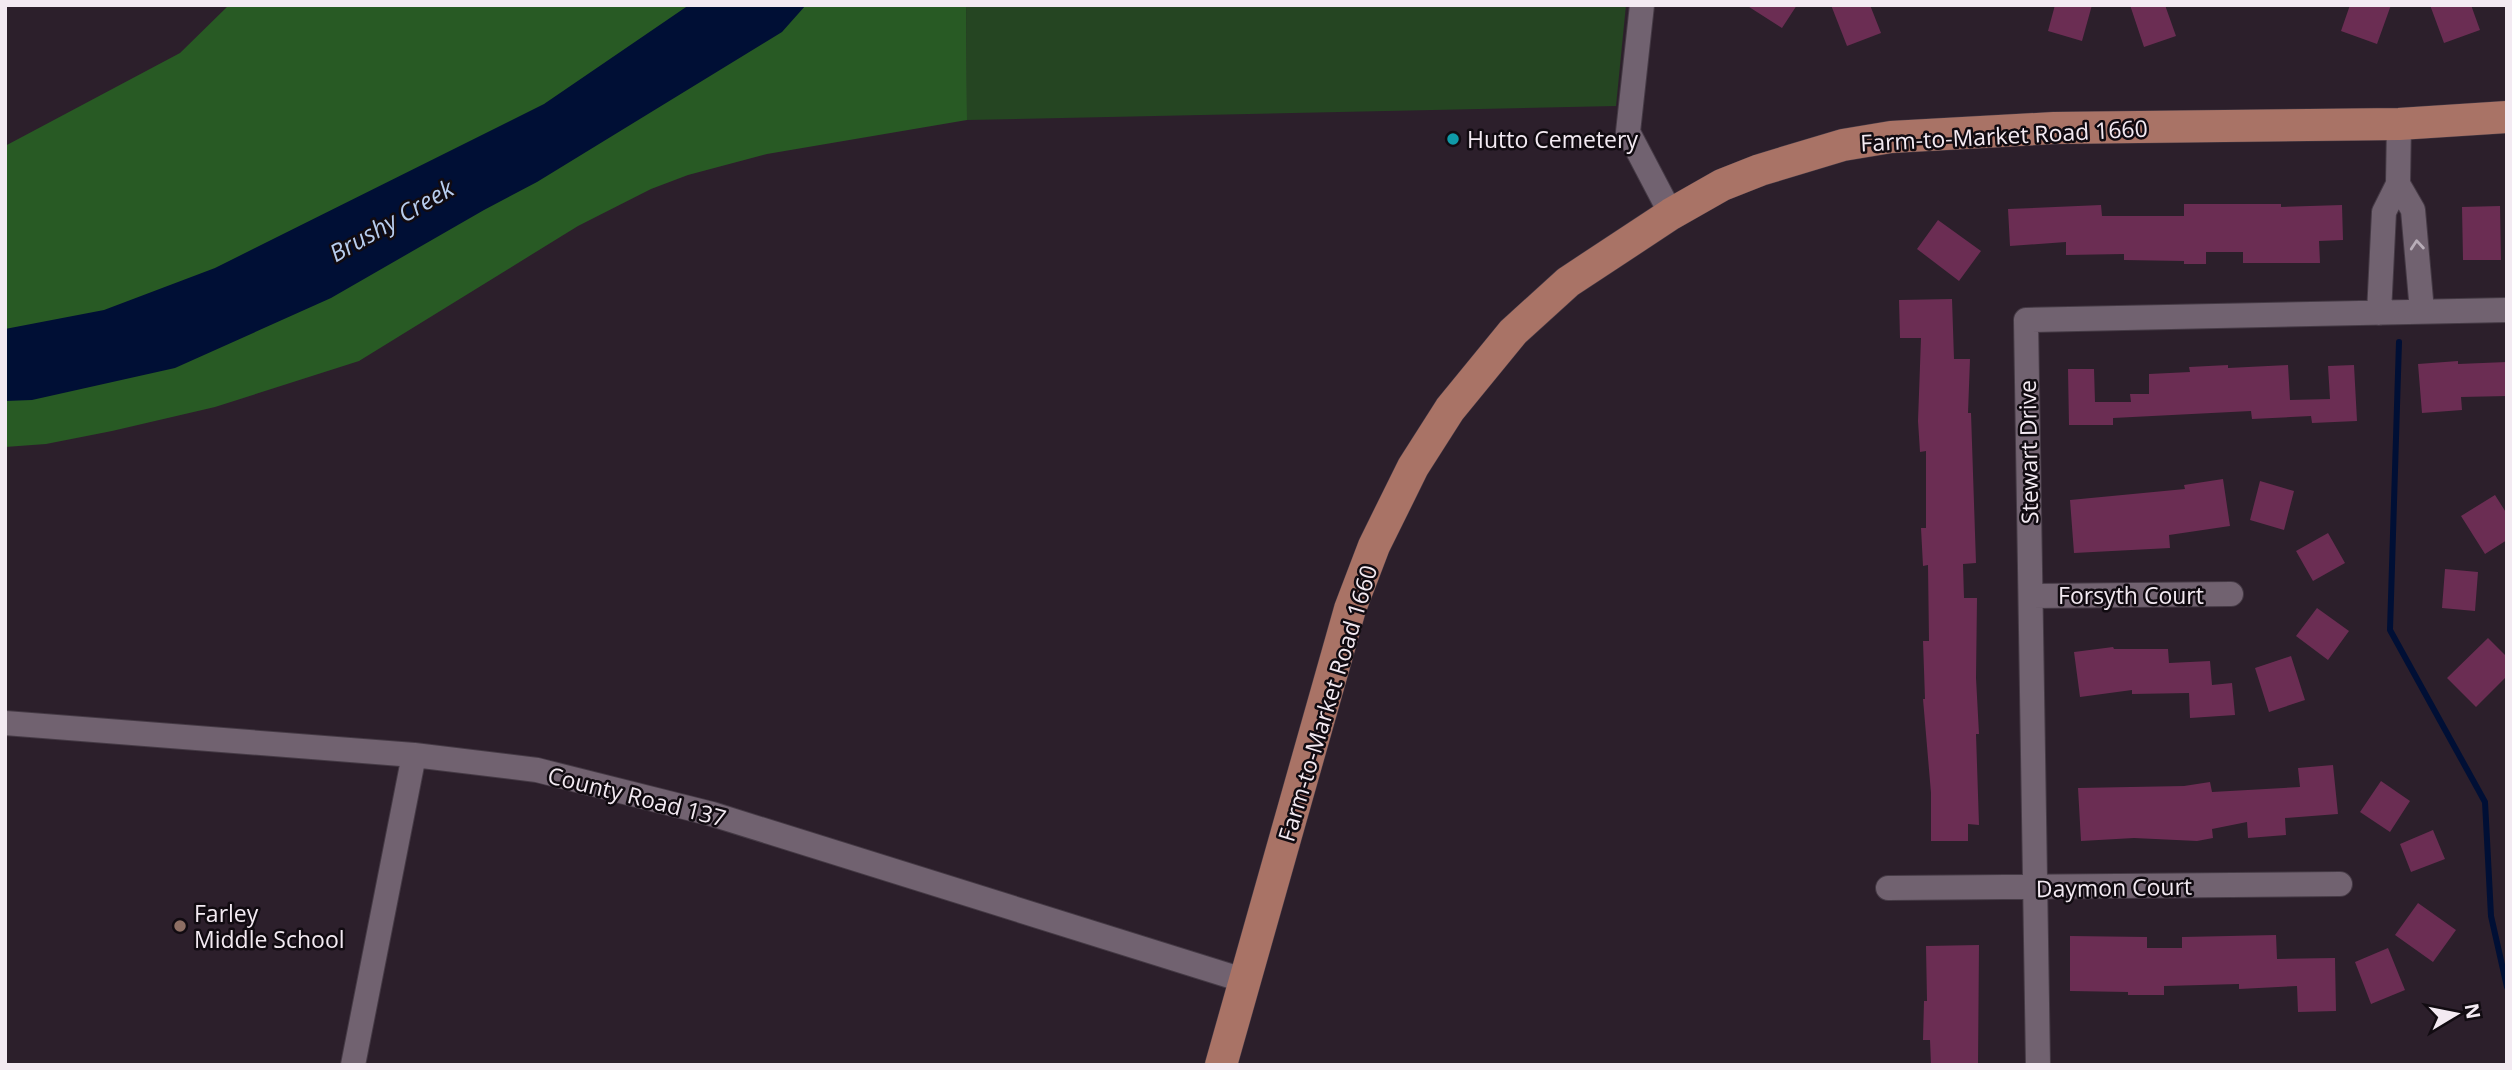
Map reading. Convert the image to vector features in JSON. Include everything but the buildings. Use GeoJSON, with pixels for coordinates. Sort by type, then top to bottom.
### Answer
{"type":"FeatureCollection","features":[{"type":"Feature","properties":{"kind":"main road","name":"Farm-to-Market Road 1660"},"geometry":{"type":"LineString","coordinates":[[1221,1065],[1350,609],[1374,547],[1413,467],[1450,409],[1513,332],[1568,282],[1671,214],[1723,185],[1760,170],[1843,145],[1891,137],[2054,128],[2399,124],[2507,117]]}},
{"type":"Feature","properties":{"kind":"street"},"geometry":{"type":"LineString","coordinates":[[1642,5],[1628,132],[1671,214]]}},
{"type":"Feature","properties":{"kind":"street"},"geometry":{"type":"LineString","coordinates":[[2379,313],[2384,212],[2398,184],[2399,124]]}},
{"type":"Feature","properties":{"kind":"street"},"geometry":{"type":"LineString","coordinates":[[2398,184],[2413,210],[2422,312]]}},
{"type":"Feature","properties":{"kind":"street","name":"Stewart Drive"},"geometry":{"type":"LineString","coordinates":[[2038,1065],[2026,320],[2507,310]]}},
{"type":"Feature","properties":{"kind":"street","name":"Forsyth Court"},"geometry":{"type":"LineString","coordinates":[[2031,596],[2231,594]]}},
{"type":"Feature","properties":{"kind":"street","name":"County Road 137"},"geometry":{"type":"LineString","coordinates":[[5,723],[414,755],[537,771],[712,814],[1246,981]]}},
{"type":"Feature","properties":{"kind":"street"},"geometry":{"type":"LineString","coordinates":[[353,1065],[414,755]]}},
{"type":"Feature","properties":{"kind":"street","name":"Daymon Court"},"geometry":{"type":"LineString","coordinates":[[1888,888],[2340,884]]}},
{"type":"Feature","properties":{"kind":"green space"},"geometry":{"type":"Polygon","coordinates":[[[229,5],[966,5],[967,120],[767,154],[688,175],[651,189],[578,226],[359,361],[215,407],[46,444],[5,447],[5,146],[180,53],[229,5]]]}},
{"type":"Feature","properties":{"kind":"green space"},"geometry":{"type":"Polygon","coordinates":[[[966,5],[1626,5],[1616,106],[967,120],[966,5]]]}},
{"type":"Feature","properties":{"kind":"water","name":"Brushy Creek"},"geometry":{"type":"Polygon","coordinates":[[[689,5],[806,5],[782,32],[537,182],[331,298],[175,368],[32,400],[5,401],[5,329],[104,310],[215,268],[544,104],[689,5]]]}},
{"type":"Feature","properties":{"kind":"waterway"},"geometry":{"type":"LineString","coordinates":[[2399,342],[2390,630],[2485,802],[2491,916],[2507,987]]}},
{"type":"Feature","properties":{"kind":"place","name":"Hutto Cemetery"},"geometry":{"type":"Point","coordinates":[1453,139]}},
{"type":"Feature","properties":{"kind":"place","name":"Farley Middle School"},"geometry":{"type":"Point","coordinates":[180,926]}}]}
